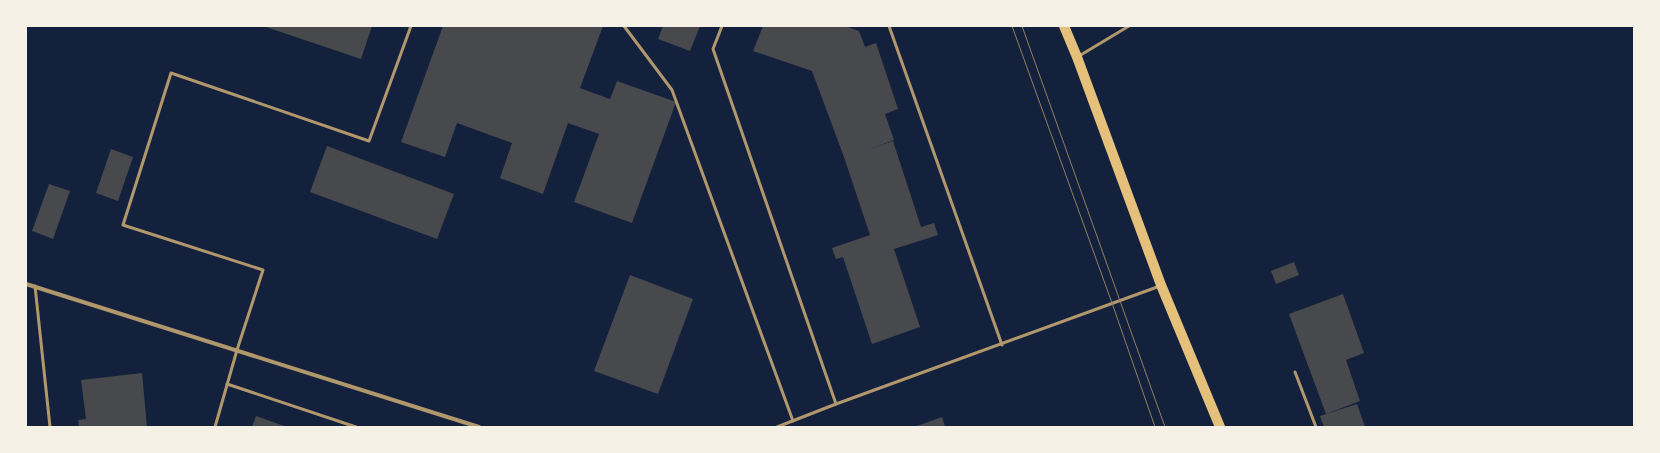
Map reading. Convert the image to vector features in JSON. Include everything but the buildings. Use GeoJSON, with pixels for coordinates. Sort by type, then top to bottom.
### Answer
{"type":"FeatureCollection","features":[{"type":"Feature","properties":{"kind":"main road"},"geometry":{"type":"LineString","coordinates":[[1064,26],[1077,57],[1161,285],[1220,427]]}},
{"type":"Feature","properties":{"kind":"street"},"geometry":{"type":"LineString","coordinates":[[26,284],[479,427]]}},
{"type":"Feature","properties":{"kind":"lane"},"geometry":{"type":"LineString","coordinates":[[215,427],[237,350],[263,270],[123,225],[171,73],[369,141],[411,26]]}},
{"type":"Feature","properties":{"kind":"lane"},"geometry":{"type":"LineString","coordinates":[[624,26],[672,90],[793,421]]}},
{"type":"Feature","properties":{"kind":"lane"},"geometry":{"type":"LineString","coordinates":[[722,26],[713,49],[836,404]]}},
{"type":"Feature","properties":{"kind":"lane"},"geometry":{"type":"LineString","coordinates":[[889,26],[1002,345]]}},
{"type":"Feature","properties":{"kind":"lane"},"geometry":{"type":"LineString","coordinates":[[1077,57],[1128,26]]}},
{"type":"Feature","properties":{"kind":"lane"},"geometry":{"type":"LineString","coordinates":[[777,427],[1161,285]]}},
{"type":"Feature","properties":{"kind":"lane"},"geometry":{"type":"LineString","coordinates":[[35,286],[50,427]]}},
{"type":"Feature","properties":{"kind":"lane"},"geometry":{"type":"LineString","coordinates":[[1295,372],[1316,427]]}},
{"type":"Feature","properties":{"kind":"lane"},"geometry":{"type":"LineString","coordinates":[[227,384],[356,427]]}},
{"type":"Feature","properties":{"kind":"tram line"},"geometry":{"type":"LineString","coordinates":[[1012,26],[1155,427]]}},
{"type":"Feature","properties":{"kind":"tram line"},"geometry":{"type":"LineString","coordinates":[[1022,26],[1165,427]]}}]}
